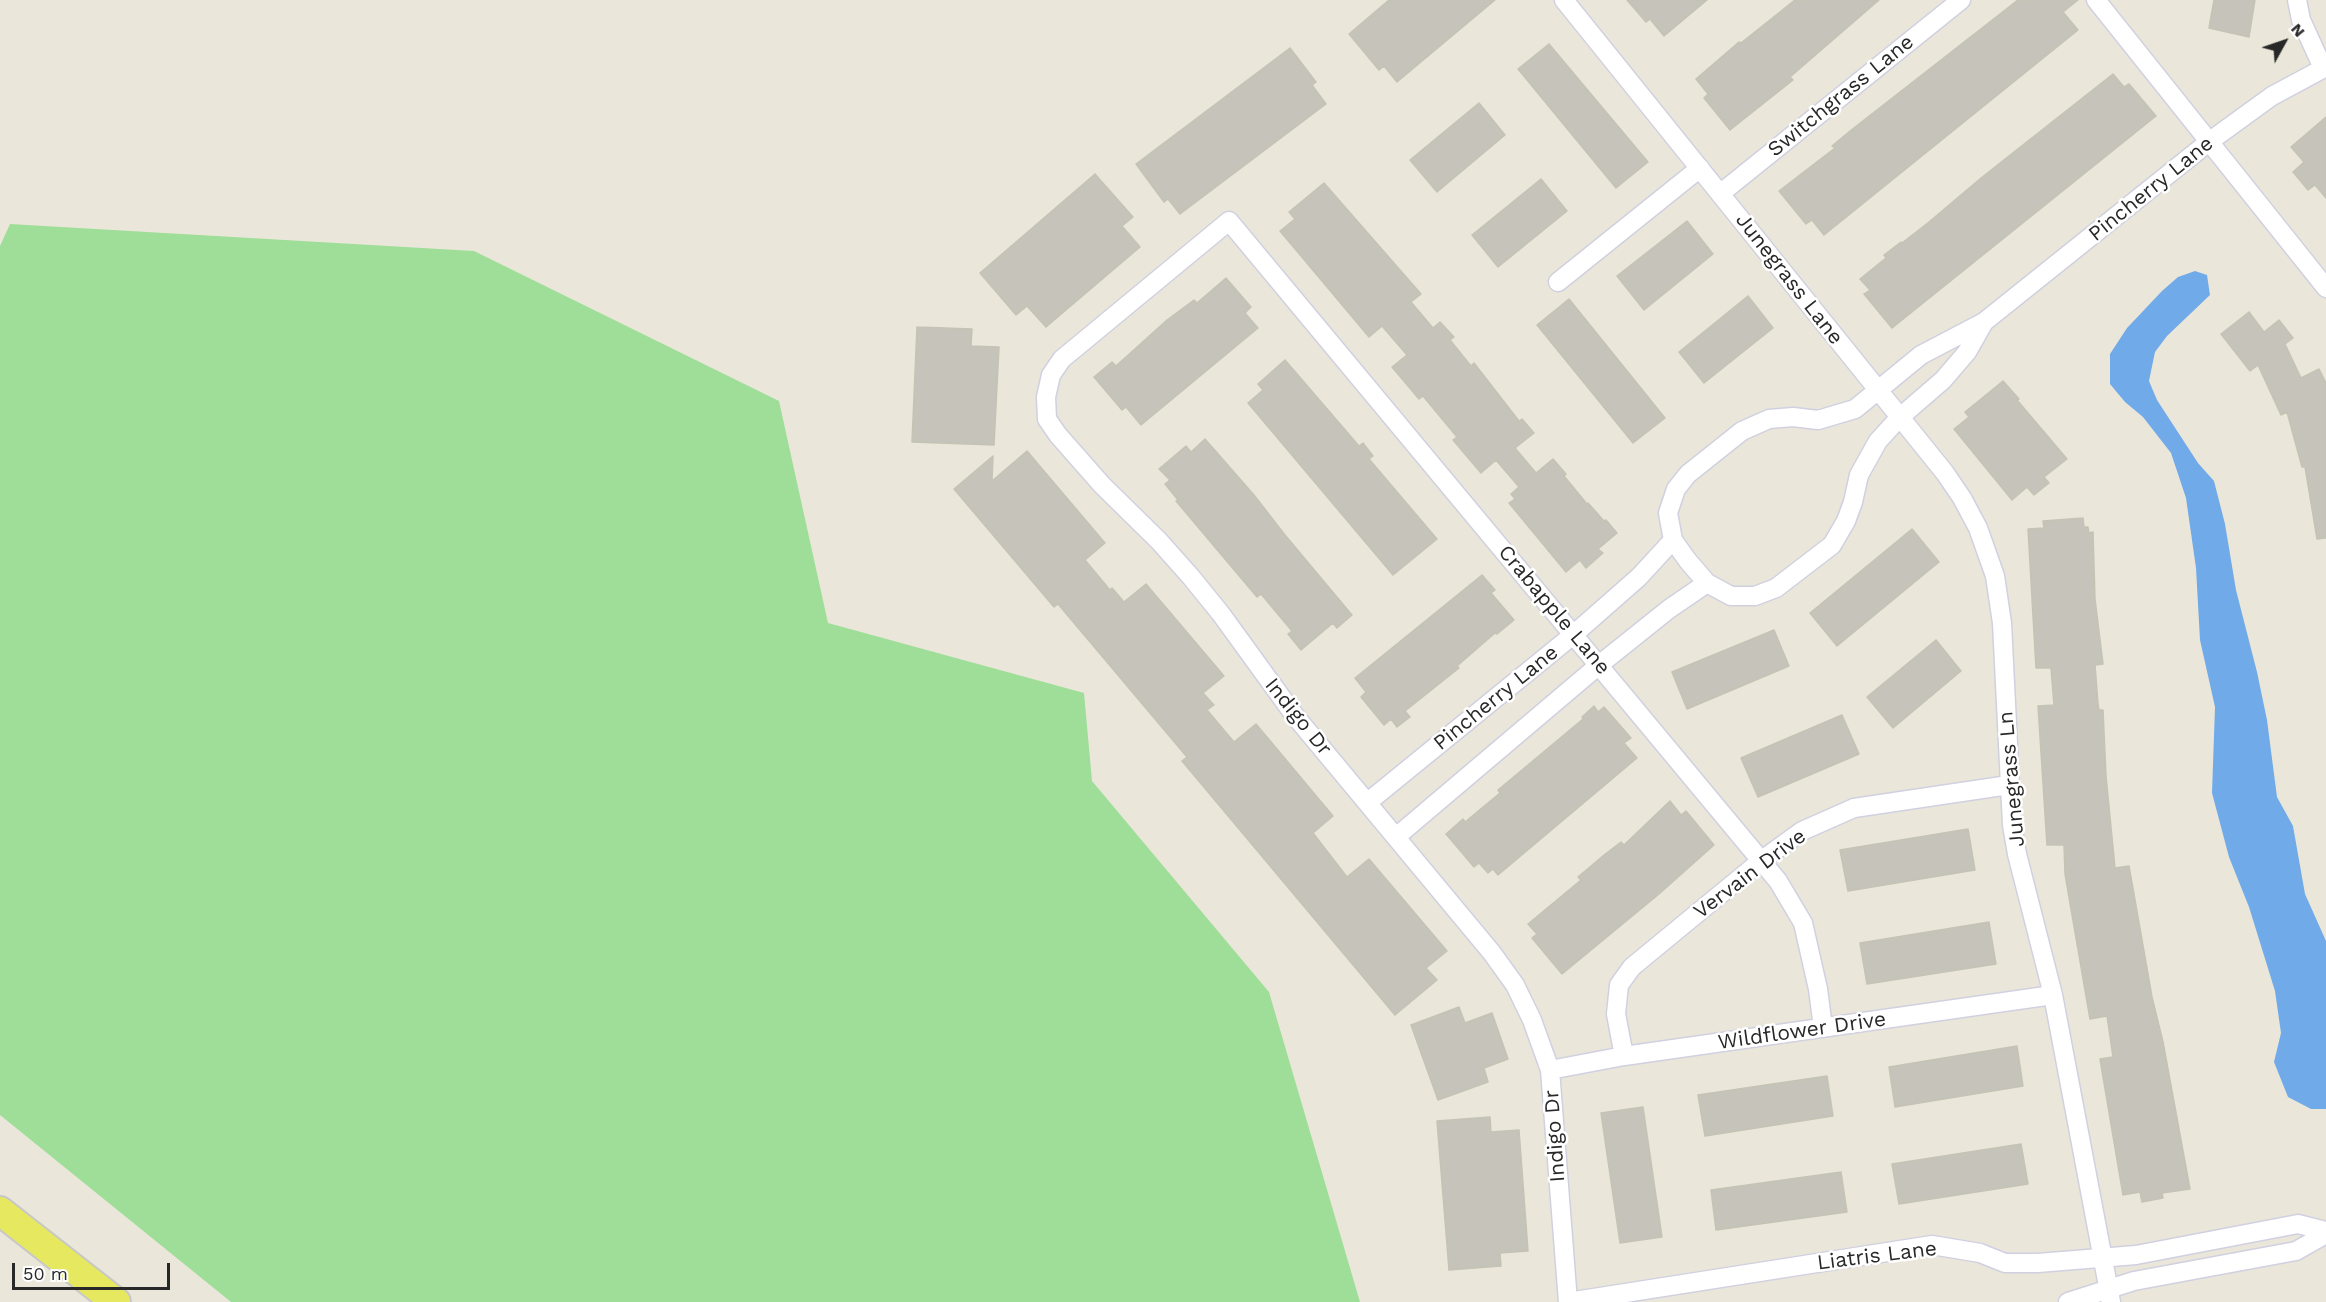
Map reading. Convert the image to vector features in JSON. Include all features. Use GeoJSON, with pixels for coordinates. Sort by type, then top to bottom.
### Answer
{"type":"FeatureCollection","features":[{"type":"Feature","properties":{"kind":"main road"},"geometry":{"type":"LineString","coordinates":[[0,1211],[116,1302]]}},
{"type":"Feature","properties":{"kind":"street","name":"Junegrass Lane"},"geometry":{"type":"LineString","coordinates":[[1564,0],[1877,390]]}},
{"type":"Feature","properties":{"kind":"street","name":"Switchgrass Lane"},"geometry":{"type":"LineString","coordinates":[[1721,193],[1961,0]]}},
{"type":"Feature","properties":{"kind":"street"},"geometry":{"type":"LineString","coordinates":[[2096,0],[2326,288]]}},
{"type":"Feature","properties":{"kind":"street"},"geometry":{"type":"LineString","coordinates":[[2297,0],[2301,20],[2324,68]]}},
{"type":"Feature","properties":{"kind":"street","name":"Pincherry Lane"},"geometry":{"type":"LineString","coordinates":[[1984,322],[1967,352],[1943,380],[1899,418],[1878,441],[1859,475],[1846,522],[1832,545],[1776,588],[1755,596],[1731,596],[1707,583],[1673,540],[1668,513],[1676,489],[1688,474],[1742,431],[1769,419],[1793,417],[1818,420],[1855,409],[1921,355],[1984,322],[2210,141],[2272,96],[2324,68]]}},
{"type":"Feature","properties":{"kind":"street"},"geometry":{"type":"LineString","coordinates":[[1558,282],[1700,168]]}},
{"type":"Feature","properties":{"kind":"street","name":"Crabapple Lane"},"geometry":{"type":"LineString","coordinates":[[1228,220],[1778,880],[1803,923],[1818,989],[1823,1028]]}},
{"type":"Feature","properties":{"kind":"street","name":"Indigo Dr"},"geometry":{"type":"LineString","coordinates":[[1228,220],[1062,359],[1051,375],[1046,397],[1047,419],[1102,485],[1159,541],[1191,577],[1221,614],[1295,716],[1368,802],[1515,985],[1532,1020],[1550,1070],[1568,1302]]}},
{"type":"Feature","properties":{"kind":"street","name":"Junegrass Ln"},"geometry":{"type":"LineString","coordinates":[[1877,390],[1946,473],[1962,498],[1978,528],[1995,576],[2002,623],[2009,785],[2018,854],[2054,995],[2110,1296]]}},
{"type":"Feature","properties":{"kind":"street","name":"Pincherry Lane"},"geometry":{"type":"LineString","coordinates":[[1368,802],[1573,635],[1639,577],[1673,540]]}},
{"type":"Feature","properties":{"kind":"street","name":"Pincherry Lane"},"geometry":{"type":"LineString","coordinates":[[1396,837],[1599,665],[1669,609],[1707,583]]}},
{"type":"Feature","properties":{"kind":"street","name":"Vervain Drive"},"geometry":{"type":"LineString","coordinates":[[1624,1056],[1616,1014],[1619,985],[1632,967],[1762,860],[1802,831],[1854,808],[2009,785]]}},
{"type":"Feature","properties":{"kind":"street","name":"Wildflower Drive"},"geometry":{"type":"LineString","coordinates":[[1550,1070],[1624,1056],[2054,995]]}},
{"type":"Feature","properties":{"kind":"street","name":"Liatris Lane"},"geometry":{"type":"LineString","coordinates":[[1568,1302],[1932,1245],[1980,1253],[2005,1263],[2038,1263],[2136,1255],[2298,1224],[2326,1232]]}},
{"type":"Feature","properties":{"kind":"street","name":"Liatris Lane"},"geometry":{"type":"LineString","coordinates":[[2068,1302],[2110,1296],[2134,1281],[2296,1251],[2326,1232]]}},
{"type":"Feature","properties":{"kind":"green space"},"geometry":{"type":"Polygon","coordinates":[[[10,224],[474,251],[779,401],[828,623],[1084,693],[1092,781],[1269,992],[1360,1302],[231,1302],[0,1115],[0,246],[10,224]]]}},
{"type":"Feature","properties":{"kind":"water"},"geometry":{"type":"Polygon","coordinates":[[[2195,271],[2207,275],[2210,295],[2167,336],[2155,352],[2149,381],[2157,400],[2198,463],[2214,481],[2225,524],[2236,590],[2267,720],[2277,797],[2293,826],[2305,894],[2326,941],[2326,1109],[2311,1109],[2288,1097],[2274,1062],[2281,1033],[2275,991],[2249,907],[2229,857],[2212,793],[2215,707],[2200,640],[2196,568],[2186,498],[2171,453],[2143,417],[2125,402],[2110,384],[2110,354],[2127,328],[2178,277],[2195,271]]]}},
{"type":"Feature","properties":{"kind":"building"},"geometry":{"type":"Polygon","coordinates":[[[1389,0],[1495,0],[1397,82],[1384,66],[1379,70],[1349,34],[1389,0]]]}},
{"type":"Feature","properties":{"kind":"building"},"geometry":{"type":"Polygon","coordinates":[[[1627,0],[1707,0],[1664,36],[1650,19],[1646,22],[1627,0]]]}},
{"type":"Feature","properties":{"kind":"building"},"geometry":{"type":"Polygon","coordinates":[[[1795,0],[1879,0],[1790,77],[1793,80],[1730,130],[1704,98],[1708,94],[1696,79],[1739,42],[1741,43],[1795,0]]]}},
{"type":"Feature","properties":{"kind":"building"},"geometry":{"type":"Polygon","coordinates":[[[2018,0],[2078,0],[2063,12],[2078,30],[1824,235],[1812,220],[1806,224],[1779,191],[1835,148],[1832,146],[1850,131],[2018,0]]]}},
{"type":"Feature","properties":{"kind":"building"},"geometry":{"type":"Polygon","coordinates":[[[2214,0],[2255,0],[2249,37],[2209,28],[2214,0]]]}},
{"type":"Feature","properties":{"kind":"building"},"geometry":{"type":"Polygon","coordinates":[[[1549,44],[1648,162],[1616,188],[1518,69],[1549,44]]]}},
{"type":"Feature","properties":{"kind":"building"},"geometry":{"type":"Polygon","coordinates":[[[1290,48],[1316,82],[1312,85],[1326,104],[1180,214],[1168,199],[1164,202],[1136,164],[1290,48]]]}},
{"type":"Feature","properties":{"kind":"building"},"geometry":{"type":"Polygon","coordinates":[[[2113,74],[2124,87],[2129,84],[2156,116],[1892,328],[1864,294],[1870,290],[1860,279],[1886,258],[1884,255],[1929,222],[2113,74]]]}},
{"type":"Feature","properties":{"kind":"building"},"geometry":{"type":"Polygon","coordinates":[[[1479,103],[1505,135],[1437,192],[1410,160],[1479,103]]]}},
{"type":"Feature","properties":{"kind":"building"},"geometry":{"type":"Polygon","coordinates":[[[2326,117],[2326,198],[2315,185],[2308,190],[2293,172],[2304,162],[2291,147],[2326,117]]]}},
{"type":"Feature","properties":{"kind":"building"},"geometry":{"type":"Polygon","coordinates":[[[1095,174],[1133,217],[1122,226],[1140,247],[1046,327],[1027,306],[1016,315],[980,273],[1095,174]]]}},
{"type":"Feature","properties":{"kind":"building"},"geometry":{"type":"Polygon","coordinates":[[[1541,179],[1567,211],[1498,267],[1472,235],[1541,179]]]}},
{"type":"Feature","properties":{"kind":"building"},"geometry":{"type":"Polygon","coordinates":[[[1324,183],[1421,294],[1411,302],[1433,328],[1440,322],[1454,337],[1450,340],[1471,366],[1474,363],[1519,421],[1522,419],[1534,433],[1515,448],[1536,473],[1553,459],[1587,504],[1617,533],[1598,549],[1603,553],[1586,568],[1580,560],[1566,572],[1509,503],[1515,499],[1511,494],[1519,487],[1496,460],[1481,473],[1453,440],[1457,437],[1423,396],[1419,399],[1392,367],[1407,355],[1382,326],[1369,337],[1280,231],[1295,219],[1289,212],[1324,183]]]}},
{"type":"Feature","properties":{"kind":"building"},"geometry":{"type":"Polygon","coordinates":[[[1687,221],[1713,254],[1644,310],[1617,276],[1687,221]]]}},
{"type":"Feature","properties":{"kind":"building"},"geometry":{"type":"Polygon","coordinates":[[[1226,278],[1251,307],[1245,313],[1258,328],[1141,425],[1126,407],[1122,410],[1094,377],[1112,362],[1116,366],[1167,320],[1194,300],[1197,303],[1226,278]]]}},
{"type":"Feature","properties":{"kind":"building"},"geometry":{"type":"Polygon","coordinates":[[[1748,296],[1773,328],[1704,383],[1679,352],[1748,296]]]}},
{"type":"Feature","properties":{"kind":"building"},"geometry":{"type":"Polygon","coordinates":[[[1569,299],[1665,418],[1633,443],[1537,325],[1569,299]]]}},
{"type":"Feature","properties":{"kind":"building"},"geometry":{"type":"Polygon","coordinates":[[[2249,312],[2264,332],[2279,320],[2293,338],[2285,344],[2301,378],[2319,369],[2326,383],[2326,538],[2317,539],[2305,467],[2302,467],[2287,412],[2281,415],[2258,365],[2250,371],[2221,334],[2249,312]]]}},
{"type":"Feature","properties":{"kind":"building"},"geometry":{"type":"Polygon","coordinates":[[[917,327],[972,329],[971,346],[999,347],[994,445],[912,442],[917,327]]]}},
{"type":"Feature","properties":{"kind":"building"},"geometry":{"type":"Polygon","coordinates":[[[1285,360],[1359,446],[1363,443],[1373,456],[1369,459],[1437,539],[1393,575],[1248,403],[1263,390],[1258,384],[1285,360]]]}},
{"type":"Feature","properties":{"kind":"building"},"geometry":{"type":"Polygon","coordinates":[[[2003,381],[2067,459],[2044,477],[2049,483],[2034,495],[2027,487],[2012,500],[1954,429],[1969,417],[1965,412],[2003,381]]]}},
{"type":"Feature","properties":{"kind":"building"},"geometry":{"type":"Polygon","coordinates":[[[1205,439],[1352,615],[1337,628],[1333,623],[1301,650],[1288,634],[1292,631],[1261,594],[1257,597],[1176,501],[1178,500],[1165,484],[1170,480],[1159,469],[1186,446],[1191,452],[1205,439]]]}},
{"type":"Feature","properties":{"kind":"building"},"geometry":{"type":"Polygon","coordinates":[[[1027,451],[1105,543],[1085,560],[1110,590],[1112,588],[1124,602],[1146,584],[1224,676],[1203,693],[1214,705],[1207,710],[1234,742],[1256,724],[1333,816],[1313,833],[1347,877],[1369,859],[1447,951],[1426,968],[1437,980],[1395,1015],[1182,761],[1187,757],[1058,604],[1054,607],[954,489],[993,456],[992,481],[1027,451]]]}},
{"type":"Feature","properties":{"kind":"building"},"geometry":{"type":"Polygon","coordinates":[[[2083,518],[2084,527],[2088,527],[2089,533],[2093,532],[2095,599],[2103,664],[2095,665],[2099,710],[2103,710],[2106,776],[2115,868],[2129,866],[2190,1189],[2162,1193],[2163,1198],[2142,1202],[2140,1192],[2123,1195],[2100,1059],[2113,1057],[2107,1016],[2090,1019],[2065,874],[2064,845],[2047,845],[2038,706],[2054,705],[2051,668],[2036,668],[2028,529],[2044,528],[2043,521],[2083,518]]]}},
{"type":"Feature","properties":{"kind":"building"},"geometry":{"type":"Polygon","coordinates":[[[1912,529],[1939,562],[1837,646],[1810,613],[1912,529]]]}},
{"type":"Feature","properties":{"kind":"building"},"geometry":{"type":"Polygon","coordinates":[[[1482,575],[1495,590],[1491,593],[1514,620],[1497,634],[1495,633],[1457,666],[1459,668],[1405,711],[1410,717],[1397,727],[1391,719],[1384,725],[1361,697],[1366,692],[1355,678],[1482,575]]]}},
{"type":"Feature","properties":{"kind":"building"},"geometry":{"type":"Polygon","coordinates":[[[1774,630],[1789,666],[1687,709],[1672,672],[1774,630]]]}},
{"type":"Feature","properties":{"kind":"building"},"geometry":{"type":"Polygon","coordinates":[[[1936,640],[1961,671],[1893,728],[1867,697],[1936,640]]]}},
{"type":"Feature","properties":{"kind":"building"},"geometry":{"type":"Polygon","coordinates":[[[1594,706],[1598,712],[1604,707],[1631,738],[1624,743],[1637,758],[1498,875],[1493,869],[1488,873],[1479,863],[1474,867],[1446,834],[1463,819],[1465,822],[1500,793],[1498,790],[1583,719],[1582,717],[1594,706]]]}},
{"type":"Feature","properties":{"kind":"building"},"geometry":{"type":"Polygon","coordinates":[[[1842,715],[1859,754],[1758,797],[1741,758],[1842,715]]]}},
{"type":"Feature","properties":{"kind":"building"},"geometry":{"type":"Polygon","coordinates":[[[1670,801],[1681,815],[1686,811],[1714,845],[1562,974],[1532,938],[1537,934],[1528,924],[1581,880],[1578,877],[1604,855],[1621,842],[1624,845],[1670,801]]]}},
{"type":"Feature","properties":{"kind":"building"},"geometry":{"type":"Polygon","coordinates":[[[1968,829],[1975,870],[1848,891],[1840,850],[1968,829]]]}},
{"type":"Feature","properties":{"kind":"building"},"geometry":{"type":"Polygon","coordinates":[[[1989,922],[1996,964],[1867,984],[1860,943],[1989,922]]]}},
{"type":"Feature","properties":{"kind":"building"},"geometry":{"type":"Polygon","coordinates":[[[1459,1007],[1465,1023],[1492,1013],[1508,1059],[1484,1068],[1488,1082],[1438,1100],[1411,1025],[1459,1007]]]}},
{"type":"Feature","properties":{"kind":"building"},"geometry":{"type":"Polygon","coordinates":[[[2017,1046],[2023,1086],[1895,1107],[1889,1067],[2017,1046]]]}},
{"type":"Feature","properties":{"kind":"building"},"geometry":{"type":"Polygon","coordinates":[[[1827,1076],[1833,1116],[1705,1136],[1698,1095],[1827,1076]]]}},
{"type":"Feature","properties":{"kind":"building"},"geometry":{"type":"Polygon","coordinates":[[[1643,1107],[1662,1237],[1620,1243],[1601,1113],[1643,1107]]]}},
{"type":"Feature","properties":{"kind":"building"},"geometry":{"type":"Polygon","coordinates":[[[1490,1117],[1491,1132],[1519,1130],[1528,1251],[1500,1253],[1501,1266],[1449,1270],[1437,1121],[1490,1117]]]}},
{"type":"Feature","properties":{"kind":"building"},"geometry":{"type":"Polygon","coordinates":[[[2021,1144],[2028,1184],[1899,1204],[1892,1164],[2021,1144]]]}},
{"type":"Feature","properties":{"kind":"building"},"geometry":{"type":"Polygon","coordinates":[[[1841,1172],[1847,1212],[1716,1230],[1711,1190],[1841,1172]]]}}]}
